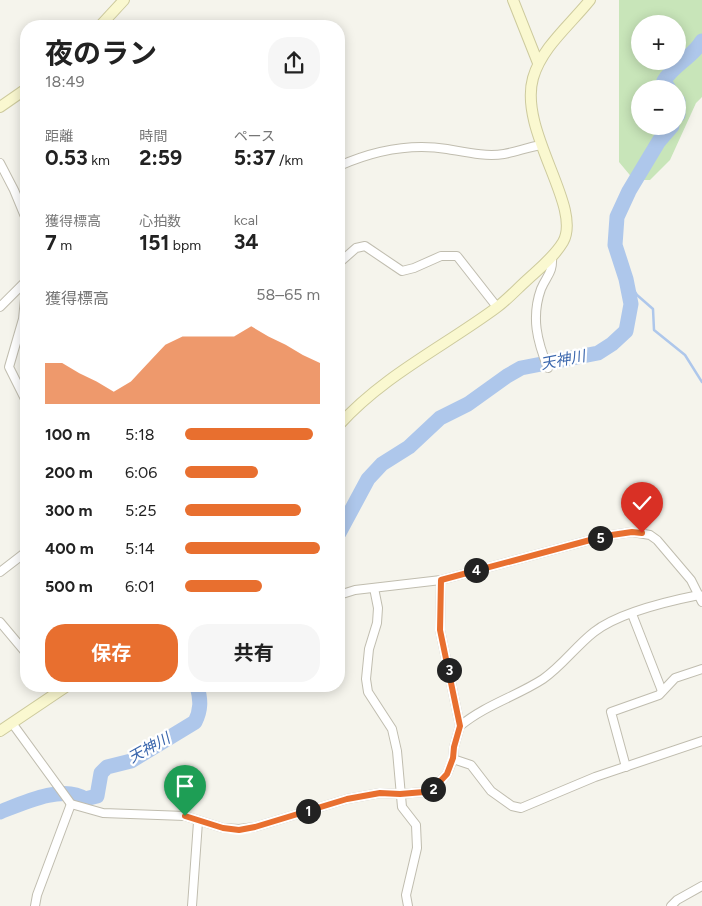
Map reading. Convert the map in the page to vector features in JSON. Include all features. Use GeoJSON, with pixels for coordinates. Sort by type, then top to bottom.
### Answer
{"type":"FeatureCollection","features":[{"type":"Feature","properties":{"kind":"street"},"geometry":{"type":"LineString","coordinates":[[106,20],[124,0]]}},
{"type":"Feature","properties":{"kind":"street"},"geometry":{"type":"LineString","coordinates":[[513,0],[538,64]]}},
{"type":"Feature","properties":{"kind":"street"},"geometry":{"type":"LineString","coordinates":[[345,419],[384,383],[498,307],[552,257],[566,234],[566,213],[535,129],[530,103],[532,83],[538,64],[545,51],[590,0]]}},
{"type":"Feature","properties":{"kind":"street"},"geometry":{"type":"LineString","coordinates":[[0,107],[20,93]]}},
{"type":"Feature","properties":{"kind":"street"},"geometry":{"type":"LineString","coordinates":[[345,163],[362,156],[393,149],[431,147],[477,154],[504,154],[541,145]]}},
{"type":"Feature","properties":{"kind":"street"},"geometry":{"type":"LineString","coordinates":[[0,164],[20,204]]}},
{"type":"Feature","properties":{"kind":"street"},"geometry":{"type":"LineString","coordinates":[[345,258],[356,248],[365,246],[402,271],[414,268],[441,256],[457,256],[498,307]]}},
{"type":"Feature","properties":{"kind":"street"},"geometry":{"type":"LineString","coordinates":[[548,368],[536,335],[536,305],[542,286],[553,268],[552,257]]}},
{"type":"Feature","properties":{"kind":"street"},"geometry":{"type":"LineString","coordinates":[[0,307],[20,287]]}},
{"type":"Feature","properties":{"kind":"street"},"geometry":{"type":"LineString","coordinates":[[20,329],[8,367],[20,390]]}},
{"type":"Feature","properties":{"kind":"street"},"geometry":{"type":"LineString","coordinates":[[345,593],[355,590],[441,580],[605,536],[632,532],[650,535],[657,540],[691,580],[700,599],[617,619],[596,631],[543,678],[472,717],[460,726]]}},
{"type":"Feature","properties":{"kind":"street"},"geometry":{"type":"LineString","coordinates":[[0,572],[20,557]]}},
{"type":"Feature","properties":{"kind":"street"},"geometry":{"type":"LineString","coordinates":[[12,723],[71,804],[103,813],[185,816],[198,822],[239,830],[255,827],[347,799],[380,793],[400,794],[424,792],[433,789],[447,774],[453,758],[460,726],[440,630],[441,580]]}},
{"type":"Feature","properties":{"kind":"street"},"geometry":{"type":"LineString","coordinates":[[374,588],[378,608],[377,623],[369,649],[366,679],[368,692],[392,729],[395,740],[402,807],[416,825],[417,848],[406,895],[408,906]]}},
{"type":"Feature","properties":{"kind":"street"},"geometry":{"type":"LineString","coordinates":[[632,614],[662,691]]}},
{"type":"Feature","properties":{"kind":"street"},"geometry":{"type":"LineString","coordinates":[[0,622],[20,646]]}},
{"type":"Feature","properties":{"kind":"street"},"geometry":{"type":"LineString","coordinates":[[626,767],[611,712],[659,695],[675,678],[702,669]]}},
{"type":"Feature","properties":{"kind":"street"},"geometry":{"type":"LineString","coordinates":[[0,731],[55,692]]}},
{"type":"Feature","properties":{"kind":"street"},"geometry":{"type":"LineString","coordinates":[[453,758],[471,765],[491,791],[512,806],[521,808],[596,777],[702,741]]}},
{"type":"Feature","properties":{"kind":"street"},"geometry":{"type":"LineString","coordinates":[[36,906],[37,896],[71,804]]}},
{"type":"Feature","properties":{"kind":"street"},"geometry":{"type":"LineString","coordinates":[[192,906],[198,822]]}},
{"type":"Feature","properties":{"kind":"street"},"geometry":{"type":"LineString","coordinates":[[670,906],[702,886]]}},
{"type":"Feature","properties":{"kind":"green space"},"geometry":{"type":"Polygon","coordinates":[[[619,0],[702,0],[702,97],[696,103],[686,125],[686,80],[631,80],[631,135],[681,135],[670,160],[650,180],[634,180],[619,162],[619,0]]]}},
{"type":"Feature","properties":{"kind":"waterway","name":"天神川"},"geometry":{"type":"LineString","coordinates":[[665,80],[694,52],[702,41]]}},
{"type":"Feature","properties":{"kind":"waterway","name":"天神川"},"geometry":{"type":"LineString","coordinates":[[345,522],[368,479],[382,464],[409,447],[440,418],[468,404],[521,368],[598,353],[612,344],[626,331],[631,304],[626,279],[615,245],[617,217],[629,191],[664,135]]}},
{"type":"Feature","properties":{"kind":"waterway"},"geometry":{"type":"LineString","coordinates":[[626,279],[637,295],[653,309],[654,330],[685,355],[702,382]]}},
{"type":"Feature","properties":{"kind":"waterway","name":"天神川"},"geometry":{"type":"LineString","coordinates":[[0,812],[43,796],[55,794],[66,793],[85,799],[97,796],[101,773],[107,767],[131,761],[195,722],[200,705],[198,692]]}},
{"type":"Feature","properties":{"kind":"route"},"geometry":{"type":"LineString","coordinates":[[185,816],[198,822],[239,830],[255,827],[347,799],[380,793],[400,794],[424,792],[433,789],[447,774],[453,758],[460,726],[440,630],[441,580],[605,536],[632,532],[642,533]]}}]}
